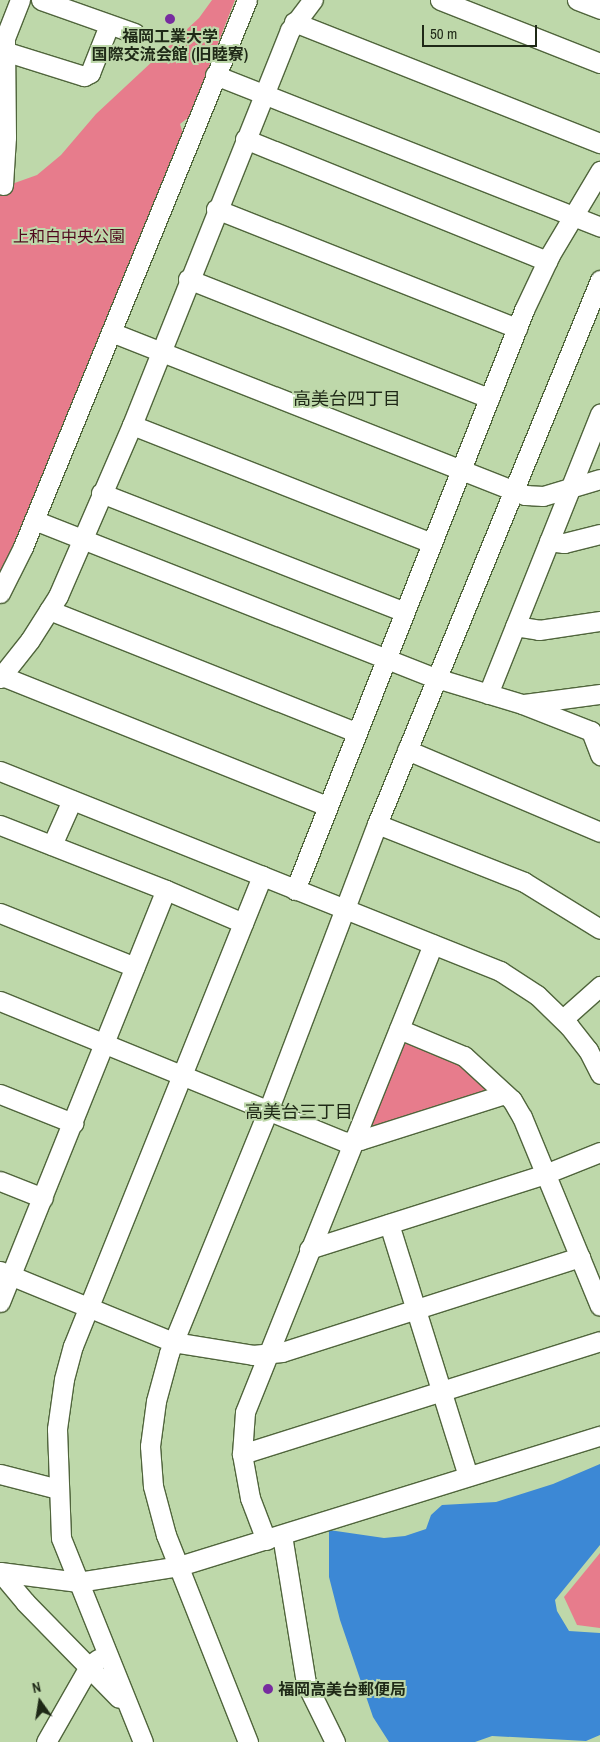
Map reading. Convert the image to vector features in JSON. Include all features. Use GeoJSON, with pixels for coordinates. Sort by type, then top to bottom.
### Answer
{"type":"FeatureCollection","features":[{"type":"Feature","properties":{"kind":"street"},"geometry":{"type":"LineString","coordinates":[[3,185],[4,51],[7,26],[20,0]]}},
{"type":"Feature","properties":{"kind":"street"},"geometry":{"type":"LineString","coordinates":[[41,0],[134,33]]}},
{"type":"Feature","properties":{"kind":"street"},"geometry":{"type":"LineString","coordinates":[[0,593],[34,520],[247,0]]}},
{"type":"Feature","properties":{"kind":"street"},"geometry":{"type":"LineString","coordinates":[[313,0],[294,22],[263,94],[188,279],[132,425],[101,493],[83,539],[49,610],[1,677],[327,806]]}},
{"type":"Feature","properties":{"kind":"street"},"geometry":{"type":"LineString","coordinates":[[440,0],[600,63]]}},
{"type":"Feature","properties":{"kind":"street"},"geometry":{"type":"LineString","coordinates":[[577,0],[600,9]]}},
{"type":"Feature","properties":{"kind":"street"},"geometry":{"type":"LineString","coordinates":[[294,22],[600,143]]}},
{"type":"Feature","properties":{"kind":"street"},"geometry":{"type":"LineString","coordinates":[[4,51],[84,76],[90,73],[109,25]]}},
{"type":"Feature","properties":{"kind":"street"},"geometry":{"type":"LineString","coordinates":[[215,75],[600,227]]}},
{"type":"Feature","properties":{"kind":"street"},"geometry":{"type":"LineString","coordinates":[[245,139],[547,261]]}},
{"type":"Feature","properties":{"kind":"street"},"geometry":{"type":"LineString","coordinates":[[295,890],[385,658],[517,328],[547,261],[600,171]]}},
{"type":"Feature","properties":{"kind":"street"},"geometry":{"type":"LineString","coordinates":[[216,209],[517,328]]}},
{"type":"Feature","properties":{"kind":"street"},"geometry":{"type":"LineString","coordinates":[[188,279],[489,398]]}},
{"type":"Feature","properties":{"kind":"street"},"geometry":{"type":"LineString","coordinates":[[248,1742],[166,1535],[153,1486],[150,1446],[156,1402],[173,1342],[268,1110],[377,824],[512,490],[600,280]]}},
{"type":"Feature","properties":{"kind":"street"},"geometry":{"type":"LineString","coordinates":[[111,332],[161,350],[532,498],[600,479]]}},
{"type":"Feature","properties":{"kind":"street"},"geometry":{"type":"LineString","coordinates":[[488,694],[600,414]]}},
{"type":"Feature","properties":{"kind":"street"},"geometry":{"type":"LineString","coordinates":[[132,425],[431,543]]}},
{"type":"Feature","properties":{"kind":"street"},"geometry":{"type":"LineString","coordinates":[[101,493],[404,612]]}},
{"type":"Feature","properties":{"kind":"street"},"geometry":{"type":"LineString","coordinates":[[34,520],[436,678],[596,727],[600,755]]}},
{"type":"Feature","properties":{"kind":"street"},"geometry":{"type":"LineString","coordinates":[[549,541],[564,543],[600,534]]}},
{"type":"Feature","properties":{"kind":"street"},"geometry":{"type":"LineString","coordinates":[[49,610],[356,732]]}},
{"type":"Feature","properties":{"kind":"street"},"geometry":{"type":"LineString","coordinates":[[515,626],[539,630],[600,621]]}},
{"type":"Feature","properties":{"kind":"street"},"geometry":{"type":"LineString","coordinates":[[522,704],[600,694]]}},
{"type":"Feature","properties":{"kind":"street"},"geometry":{"type":"LineString","coordinates":[[407,750],[600,832]]}},
{"type":"Feature","properties":{"kind":"street"},"geometry":{"type":"LineString","coordinates":[[0,772],[500,970],[537,995],[563,1019],[588,1050],[600,1074]]}},
{"type":"Feature","properties":{"kind":"street"},"geometry":{"type":"LineString","coordinates":[[52,845],[72,800]]}},
{"type":"Feature","properties":{"kind":"street"},"geometry":{"type":"LineString","coordinates":[[377,824],[524,882],[600,929]]}},
{"type":"Feature","properties":{"kind":"street"},"geometry":{"type":"LineString","coordinates":[[0,825],[166,890],[243,923]]}},
{"type":"Feature","properties":{"kind":"street"},"geometry":{"type":"LineString","coordinates":[[143,1742],[61,1538],[57,1429],[64,1379],[88,1307],[262,876]]}},
{"type":"Feature","properties":{"kind":"street"},"geometry":{"type":"LineString","coordinates":[[0,1302],[6,1273],[43,1198],[166,890]]}},
{"type":"Feature","properties":{"kind":"street"},"geometry":{"type":"LineString","coordinates":[[0,912],[136,967]]}},
{"type":"Feature","properties":{"kind":"street"},"geometry":{"type":"LineString","coordinates":[[335,1742],[306,1683],[274,1537],[250,1498],[242,1454],[244,1412],[433,944]]}},
{"type":"Feature","properties":{"kind":"street"},"geometry":{"type":"LineString","coordinates":[[563,1019],[600,986]]}},
{"type":"Feature","properties":{"kind":"street"},"geometry":{"type":"LineString","coordinates":[[0,1001],[345,1142],[505,1094]]}},
{"type":"Feature","properties":{"kind":"street"},"geometry":{"type":"LineString","coordinates":[[399,1029],[464,1056],[505,1094],[522,1117],[600,1306]]}},
{"type":"Feature","properties":{"kind":"street"},"geometry":{"type":"LineString","coordinates":[[0,1094],[73,1123]]}},
{"type":"Feature","properties":{"kind":"street"},"geometry":{"type":"LineString","coordinates":[[309,1249],[545,1174],[600,1152]]}},
{"type":"Feature","properties":{"kind":"street"},"geometry":{"type":"LineString","coordinates":[[0,1181],[43,1198]]}},
{"type":"Feature","properties":{"kind":"street"},"geometry":{"type":"LineString","coordinates":[[389,1224],[468,1476]]}},
{"type":"Feature","properties":{"kind":"street"},"geometry":{"type":"LineString","coordinates":[[6,1273],[173,1342],[253,1355],[282,1352],[580,1257]]}},
{"type":"Feature","properties":{"kind":"street"},"geometry":{"type":"LineString","coordinates":[[242,1454],[600,1342]]}},
{"type":"Feature","properties":{"kind":"street"},"geometry":{"type":"LineString","coordinates":[[0,1572],[78,1582],[179,1566],[600,1436]]}},
{"type":"Feature","properties":{"kind":"street"},"geometry":{"type":"LineString","coordinates":[[0,1474],[58,1489]]}},
{"type":"Feature","properties":{"kind":"street"},"geometry":{"type":"LineString","coordinates":[[0,1572],[25,1602],[90,1665],[129,1709]]}},
{"type":"Feature","properties":{"kind":"street"},"geometry":{"type":"LineString","coordinates":[[46,1742],[90,1665],[106,1653]]}},
{"type":"Feature","properties":{"kind":"green space","name":"上和白中央公園"},"geometry":{"type":"Polygon","coordinates":[[[212,0],[235,0],[189,117],[180,124],[184,137],[14,549],[0,573],[0,192],[9,185],[37,175],[61,155],[96,114],[199,18],[212,0]]]}},
{"type":"Feature","properties":{"kind":"green space"},"geometry":{"type":"Polygon","coordinates":[[[402,1043],[425,1047],[453,1060],[491,1093],[370,1130],[365,1126],[402,1043]]]}},
{"type":"Feature","properties":{"kind":"green space"},"geometry":{"type":"Polygon","coordinates":[[[600,1553],[600,1628],[577,1625],[564,1597],[600,1553]]]}},
{"type":"Feature","properties":{"kind":"water"},"geometry":{"type":"Polygon","coordinates":[[[600,1464],[600,1545],[555,1600],[557,1611],[569,1631],[600,1633],[600,1735],[586,1741],[492,1736],[475,1742],[389,1742],[373,1717],[340,1620],[329,1577],[329,1530],[384,1538],[405,1536],[426,1529],[431,1515],[442,1505],[496,1502],[553,1484],[600,1464]]]}},
{"type":"Feature","properties":{"kind":"place","name":"福岡工業大学 国際交流会館 (旧睦寮)"},"geometry":{"type":"Point","coordinates":[170,19]}},
{"type":"Feature","properties":{"kind":"place","name":"福岡高美台郵便局"},"geometry":{"type":"Point","coordinates":[268,1689]}},
{"type":"Feature","properties":{"kind":"district","name":"高美台四丁目"},"geometry":{"type":"Point","coordinates":[347,399]}},
{"type":"Feature","properties":{"kind":"district","name":"高美台三丁目"},"geometry":{"type":"Point","coordinates":[299,1112]}}]}
